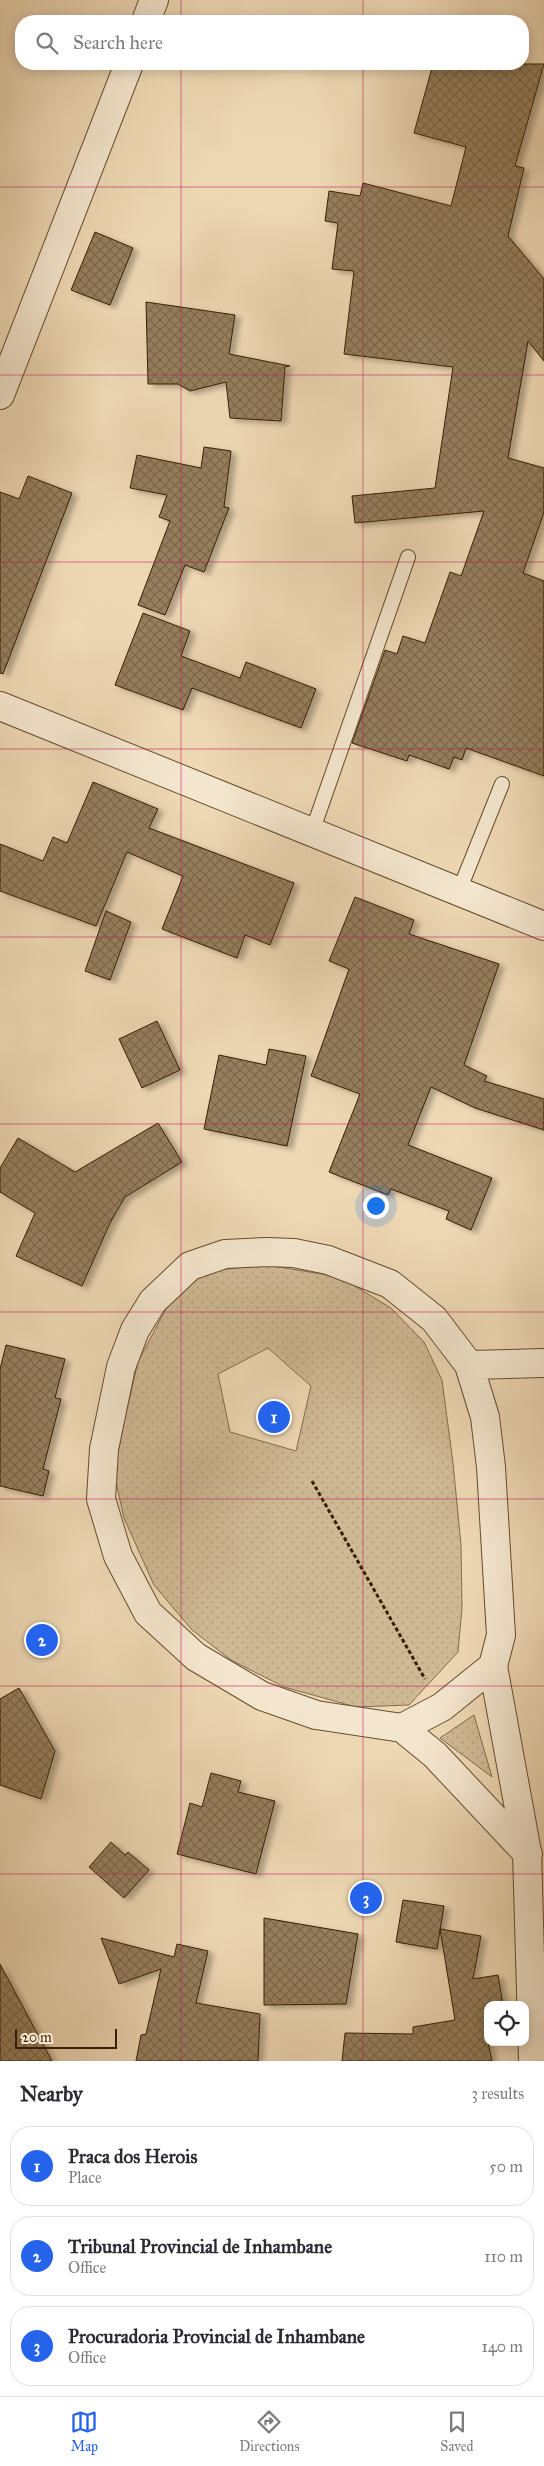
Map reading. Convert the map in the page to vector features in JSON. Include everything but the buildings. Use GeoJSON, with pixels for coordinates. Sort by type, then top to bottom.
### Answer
{"type":"FeatureCollection","features":[{"type":"Feature","properties":{"kind":"street"},"geometry":{"type":"LineString","coordinates":[[148,15],[154,0]]}},
{"type":"Feature","properties":{"kind":"street"},"geometry":{"type":"LineString","coordinates":[[0,395],[127,70]]}},
{"type":"Feature","properties":{"kind":"street"},"geometry":{"type":"LineString","coordinates":[[0,706],[544,926]]}},
{"type":"Feature","properties":{"kind":"street"},"geometry":{"type":"LineString","coordinates":[[533,2061],[527,1852],[493,1666],[501,1635],[491,1468],[485,1416],[469,1365],[434,1319],[390,1284],[328,1260],[294,1253],[225,1254],[190,1266],[153,1301],[135,1330],[121,1367],[110,1411],[104,1449],[101,1499],[118,1556],[148,1613],[196,1657],[262,1696],[316,1715],[402,1728],[435,1756],[527,1852],[544,1877]]}},
{"type":"Feature","properties":{"kind":"street"},"geometry":{"type":"LineString","coordinates":[[469,1365],[544,1363]]}},
{"type":"Feature","properties":{"kind":"street"},"geometry":{"type":"LineString","coordinates":[[402,1728],[442,1708],[493,1666]]}},
{"type":"Feature","properties":{"kind":"lane"},"geometry":{"type":"LineString","coordinates":[[312,832],[408,557]]}},
{"type":"Feature","properties":{"kind":"lane"},"geometry":{"type":"LineString","coordinates":[[459,891],[502,784]]}},
{"type":"Feature","properties":{"kind":"path"},"geometry":{"type":"LineString","coordinates":[[312,1480],[442,1708]]}},
{"type":"Feature","properties":{"kind":"shaded area"},"geometry":{"type":"Polygon","coordinates":[[[267,1265],[340,1277],[391,1308],[424,1342],[442,1380],[461,1545],[462,1608],[458,1652],[409,1705],[356,1707],[284,1687],[231,1660],[192,1630],[154,1585],[124,1518],[114,1473],[138,1362],[170,1301],[208,1271],[267,1265]],[[268,1348],[218,1374],[230,1432],[296,1451],[311,1386],[268,1348]]]}},
{"type":"Feature","properties":{"kind":"shaded area"},"geometry":{"type":"Polygon","coordinates":[[[474,1715],[492,1777],[440,1738],[474,1715]]]}},
{"type":"Feature","properties":{"kind":"place","name":"Praca dos Herois"},"geometry":{"type":"Point","coordinates":[274,1417]}},
{"type":"Feature","properties":{"kind":"place","name":"Tribunal Provincial de Inhambane"},"geometry":{"type":"Point","coordinates":[42,1640]}},
{"type":"Feature","properties":{"kind":"place","name":"Procuradoria Provincial de Inhambane"},"geometry":{"type":"Point","coordinates":[366,1898]}}]}
